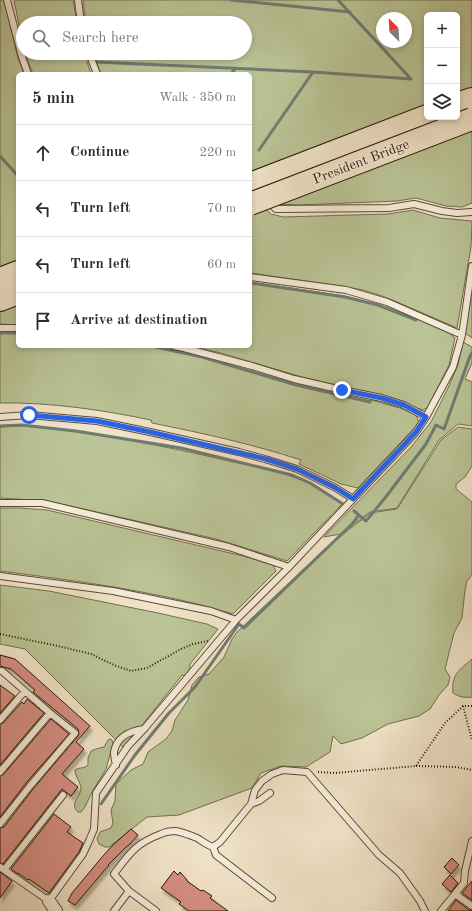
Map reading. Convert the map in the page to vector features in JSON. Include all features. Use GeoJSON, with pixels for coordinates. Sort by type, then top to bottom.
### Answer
{"type":"FeatureCollection","features":[{"type":"Feature","properties":{"kind":"highway"},"geometry":{"type":"LineString","coordinates":[[460,103],[472,99]]}},
{"type":"Feature","properties":{"kind":"highway","name":"President Bridge"},"geometry":{"type":"LineString","coordinates":[[253,192],[424,117]]}},
{"type":"Feature","properties":{"kind":"highway","name":"President Bridge"},"geometry":{"type":"LineString","coordinates":[[253,192],[472,119]]}},
{"type":"Feature","properties":{"kind":"highway"},"geometry":{"type":"LineString","coordinates":[[0,279],[16,273]]}},
{"type":"Feature","properties":{"kind":"highway"},"geometry":{"type":"LineString","coordinates":[[0,300],[16,294]]}},
{"type":"Feature","properties":{"kind":"lane"},"geometry":{"type":"LineString","coordinates":[[7,0],[16,34]]}},
{"type":"Feature","properties":{"kind":"lane"},"geometry":{"type":"LineString","coordinates":[[78,0],[80,16]]}},
{"type":"Feature","properties":{"kind":"lane"},"geometry":{"type":"LineString","coordinates":[[23,60],[27,72]]}},
{"type":"Feature","properties":{"kind":"lane"},"geometry":{"type":"LineString","coordinates":[[92,60],[96,72]]}},
{"type":"Feature","properties":{"kind":"lane"},"geometry":{"type":"LineString","coordinates":[[253,192],[276,209],[389,208],[414,204],[442,211],[457,213],[472,212]]}},
{"type":"Feature","properties":{"kind":"lane"},"geometry":{"type":"LineString","coordinates":[[63,795],[2,869],[53,906],[83,854],[94,829],[96,793],[128,746],[236,620],[289,567],[416,432],[426,417],[453,367],[462,335],[472,266]]}},
{"type":"Feature","properties":{"kind":"lane"},"geometry":{"type":"LineString","coordinates":[[252,277],[346,290],[387,302],[462,335]]}},
{"type":"Feature","properties":{"kind":"lane"},"geometry":{"type":"LineString","coordinates":[[0,328],[16,328]]}},
{"type":"Feature","properties":{"kind":"lane"},"geometry":{"type":"LineString","coordinates":[[184,348],[294,379],[382,398],[404,405],[426,417]]}},
{"type":"Feature","properties":{"kind":"lane"},"geometry":{"type":"LineString","coordinates":[[0,417],[29,415],[97,421],[224,449],[266,459],[297,469],[336,488],[353,499]]}},
{"type":"Feature","properties":{"kind":"lane"},"geometry":{"type":"LineString","coordinates":[[0,503],[42,503],[229,547],[289,567]]}},
{"type":"Feature","properties":{"kind":"lane"},"geometry":{"type":"LineString","coordinates":[[0,576],[113,591],[211,611],[236,620]]}},
{"type":"Feature","properties":{"kind":"lane"},"geometry":{"type":"LineString","coordinates":[[0,671],[2,671],[75,733],[0,824]]}},
{"type":"Feature","properties":{"kind":"lane"},"geometry":{"type":"LineString","coordinates":[[0,720],[25,691]]}},
{"type":"Feature","properties":{"kind":"lane"},"geometry":{"type":"LineString","coordinates":[[0,772],[50,713]]}},
{"type":"Feature","properties":{"kind":"lane"},"geometry":{"type":"LineString","coordinates":[[116,765],[114,752],[118,741],[128,732],[144,729]]}},
{"type":"Feature","properties":{"kind":"lane"},"geometry":{"type":"LineString","coordinates":[[156,911],[129,891],[114,874],[132,851],[149,838],[167,832],[176,831],[196,838],[207,845],[213,846],[220,842],[251,804],[255,790],[262,780],[283,770],[307,772],[379,855],[400,873],[420,901],[425,911]]}},
{"type":"Feature","properties":{"kind":"lane"},"geometry":{"type":"LineString","coordinates":[[251,804],[260,801],[270,793]]}},
{"type":"Feature","properties":{"kind":"lane"},"geometry":{"type":"LineString","coordinates":[[464,883],[466,865],[472,841]]}},
{"type":"Feature","properties":{"kind":"lane"},"geometry":{"type":"LineString","coordinates":[[213,846],[216,855],[272,898]]}},
{"type":"Feature","properties":{"kind":"lane"},"geometry":{"type":"LineString","coordinates":[[466,865],[472,855]]}},
{"type":"Feature","properties":{"kind":"lane"},"geometry":{"type":"LineString","coordinates":[[441,911],[464,883],[472,878]]}},
{"type":"Feature","properties":{"kind":"lane"},"geometry":{"type":"LineString","coordinates":[[114,911],[129,891]]}},
{"type":"Feature","properties":{"kind":"lane"},"geometry":{"type":"LineString","coordinates":[[455,894],[472,906]]}},
{"type":"Feature","properties":{"kind":"path"},"geometry":{"type":"LineString","coordinates":[[0,634],[91,654],[131,671],[147,668],[180,649],[193,644],[221,638]]}},
{"type":"Feature","properties":{"kind":"path"},"geometry":{"type":"LineString","coordinates":[[416,766],[445,723],[463,706],[472,706]]}},
{"type":"Feature","properties":{"kind":"path"},"geometry":{"type":"LineString","coordinates":[[463,706],[472,740]]}},
{"type":"Feature","properties":{"kind":"path"},"geometry":{"type":"LineString","coordinates":[[307,772],[335,773],[416,766],[456,767],[472,770]]}},
{"type":"Feature","properties":{"kind":"green space"},"geometry":{"type":"Polygon","coordinates":[[[0,0],[4,0],[16,50],[16,60],[19,60],[23,72],[16,72],[16,325],[0,324],[0,0]]]}},
{"type":"Feature","properties":{"kind":"green space"},"geometry":{"type":"Polygon","coordinates":[[[14,0],[73,0],[76,16],[17,16],[14,0]]]}},
{"type":"Feature","properties":{"kind":"green space"},"geometry":{"type":"Polygon","coordinates":[[[83,0],[472,0],[472,203],[462,207],[446,206],[416,198],[397,201],[299,205],[277,204],[252,182],[252,72],[100,72],[96,60],[252,60],[252,16],[85,16],[83,0]]]}},
{"type":"Feature","properties":{"kind":"green space"},"geometry":{"type":"Polygon","coordinates":[[[28,60],[86,60],[90,72],[32,72],[28,60]]]}},
{"type":"Feature","properties":{"kind":"green space"},"geometry":{"type":"Polygon","coordinates":[[[252,196],[271,214],[283,217],[388,214],[413,210],[440,218],[472,221],[471,247],[457,328],[382,296],[347,287],[252,273],[252,196]]]}},
{"type":"Feature","properties":{"kind":"green space"},"geometry":{"type":"Polygon","coordinates":[[[252,282],[345,296],[378,305],[416,320],[417,318],[452,333],[452,336],[455,338],[449,365],[428,407],[423,410],[402,402],[302,377],[199,348],[252,348],[252,282]]]}},
{"type":"Feature","properties":{"kind":"green space"},"geometry":{"type":"Polygon","coordinates":[[[472,285],[472,338],[465,333],[472,285]]]}},
{"type":"Feature","properties":{"kind":"green space"},"geometry":{"type":"Polygon","coordinates":[[[0,332],[16,332],[16,348],[164,348],[173,350],[295,384],[371,400],[400,408],[416,415],[419,423],[358,488],[341,484],[299,464],[301,460],[227,439],[152,423],[151,420],[76,407],[0,403],[0,332]]]}},
{"type":"Feature","properties":{"kind":"green space"},"geometry":{"type":"Polygon","coordinates":[[[463,342],[472,347],[472,363],[465,379],[472,382],[472,426],[458,424],[439,440],[397,508],[370,512],[341,534],[324,537],[411,447],[431,422],[458,365],[463,342]]]}},
{"type":"Feature","properties":{"kind":"green space"},"geometry":{"type":"Polygon","coordinates":[[[22,426],[126,440],[270,470],[309,483],[342,504],[287,561],[216,539],[48,501],[0,498],[0,427],[22,426]]]}},
{"type":"Feature","properties":{"kind":"green space"},"geometry":{"type":"Polygon","coordinates":[[[458,427],[472,429],[472,466],[465,477],[456,484],[456,489],[472,502],[472,575],[467,581],[462,618],[454,633],[445,669],[450,677],[448,685],[430,709],[419,716],[388,724],[362,738],[341,744],[333,736],[330,752],[306,767],[281,766],[261,773],[252,788],[179,815],[147,817],[109,847],[99,844],[97,839],[100,832],[111,828],[113,823],[111,810],[115,801],[116,784],[131,770],[143,764],[148,752],[166,739],[172,731],[175,720],[188,700],[192,685],[199,677],[209,674],[224,657],[232,639],[237,632],[327,547],[370,513],[397,509],[441,440],[458,427]]]}},
{"type":"Feature","properties":{"kind":"green space"},"geometry":{"type":"Polygon","coordinates":[[[0,508],[47,510],[243,556],[273,565],[276,571],[233,614],[147,593],[0,571],[0,508]]]}},
{"type":"Feature","properties":{"kind":"green space"},"geometry":{"type":"Polygon","coordinates":[[[0,585],[49,591],[158,613],[207,624],[218,629],[190,664],[185,676],[182,675],[124,748],[25,649],[0,644],[0,585]]]}},
{"type":"Feature","properties":{"kind":"green space"},"geometry":{"type":"Polygon","coordinates":[[[472,659],[472,697],[464,697],[453,693],[453,682],[457,673],[472,659]]]}},
{"type":"Feature","properties":{"kind":"green space"},"geometry":{"type":"Polygon","coordinates":[[[109,739],[112,740],[113,744],[106,769],[85,807],[81,812],[78,812],[75,803],[81,789],[75,770],[88,765],[88,758],[91,751],[104,747],[109,739]]]}},
{"type":"Feature","properties":{"kind":"building"},"geometry":{"type":"Polygon","coordinates":[[[0,655],[15,659],[90,726],[76,742],[84,749],[62,774],[78,787],[71,796],[62,789],[3,864],[0,863],[0,828],[4,827],[79,733],[78,729],[33,692],[35,690],[11,669],[0,666],[0,655]]]}},
{"type":"Feature","properties":{"kind":"building"},"geometry":{"type":"Polygon","coordinates":[[[0,685],[15,696],[0,713],[0,685]]]}},
{"type":"Feature","properties":{"kind":"building"},"geometry":{"type":"Polygon","coordinates":[[[27,699],[44,713],[0,765],[0,724],[3,723],[22,702],[24,704],[27,699]]]}},
{"type":"Feature","properties":{"kind":"building"},"geometry":{"type":"Polygon","coordinates":[[[51,719],[69,734],[26,783],[0,817],[0,776],[3,775],[51,719]]]}},
{"type":"Feature","properties":{"kind":"building"},"geometry":{"type":"Polygon","coordinates":[[[54,814],[71,827],[67,832],[83,843],[79,852],[49,893],[11,869],[54,814]]]}},
{"type":"Feature","properties":{"kind":"building"},"geometry":{"type":"Polygon","coordinates":[[[131,829],[138,835],[108,865],[75,905],[68,901],[72,893],[103,856],[131,829]]]}},
{"type":"Feature","properties":{"kind":"building"},"geometry":{"type":"Polygon","coordinates":[[[452,858],[459,865],[451,874],[444,867],[452,858]]]}},
{"type":"Feature","properties":{"kind":"building"},"geometry":{"type":"Polygon","coordinates":[[[174,871],[178,875],[180,872],[187,881],[201,891],[203,890],[212,896],[210,898],[228,911],[189,911],[179,904],[181,902],[161,888],[174,871]]]}},
{"type":"Feature","properties":{"kind":"building"},"geometry":{"type":"Polygon","coordinates":[[[0,872],[12,881],[0,898],[0,872]]]}},
{"type":"Feature","properties":{"kind":"building"},"geometry":{"type":"Polygon","coordinates":[[[450,875],[458,883],[451,892],[442,884],[450,875]]]}},
{"type":"Feature","properties":{"kind":"building"},"geometry":{"type":"Polygon","coordinates":[[[472,881],[472,900],[462,893],[472,881]]]}},
{"type":"Feature","properties":{"kind":"building"},"geometry":{"type":"Polygon","coordinates":[[[456,900],[469,910],[472,911],[448,911],[456,900]]]}},
{"type":"Feature","properties":{"kind":"waterway"},"geometry":{"type":"LineString","coordinates":[[231,0],[350,12]]}},
{"type":"Feature","properties":{"kind":"waterway"},"geometry":{"type":"LineString","coordinates":[[338,0],[411,79]]}},
{"type":"Feature","properties":{"kind":"waterway"},"geometry":{"type":"LineString","coordinates":[[96,62],[313,72],[411,79]]}},
{"type":"Feature","properties":{"kind":"waterway"},"geometry":{"type":"LineString","coordinates":[[259,150],[313,72]]}},
{"type":"Feature","properties":{"kind":"waterway"},"geometry":{"type":"LineString","coordinates":[[0,156],[16,174]]}},
{"type":"Feature","properties":{"kind":"waterway"},"geometry":{"type":"LineString","coordinates":[[252,283],[345,297],[378,305],[416,320]]}},
{"type":"Feature","properties":{"kind":"waterway"},"geometry":{"type":"LineString","coordinates":[[0,333],[16,333]]}},
{"type":"Feature","properties":{"kind":"waterway"},"geometry":{"type":"LineString","coordinates":[[160,348],[202,357],[296,385],[370,402]]}},
{"type":"Feature","properties":{"kind":"waterway"},"geometry":{"type":"LineString","coordinates":[[354,511],[366,521],[426,444],[436,425],[444,429],[472,353]]}},
{"type":"Feature","properties":{"kind":"waterway"},"geometry":{"type":"LineString","coordinates":[[0,426],[22,425],[76,431],[181,448],[292,475],[310,483],[343,504]]}},
{"type":"Feature","properties":{"kind":"waterway"},"geometry":{"type":"LineString","coordinates":[[101,804],[135,755],[169,713],[195,687],[239,624],[244,628],[352,524],[359,515]]}},
{"type":"Feature","properties":{"kind":"route"},"geometry":{"type":"LineString","coordinates":[[29,415],[97,421],[239,452],[297,469],[336,488],[353,499],[416,432],[426,417],[404,405],[382,398],[342,390]]}}]}
